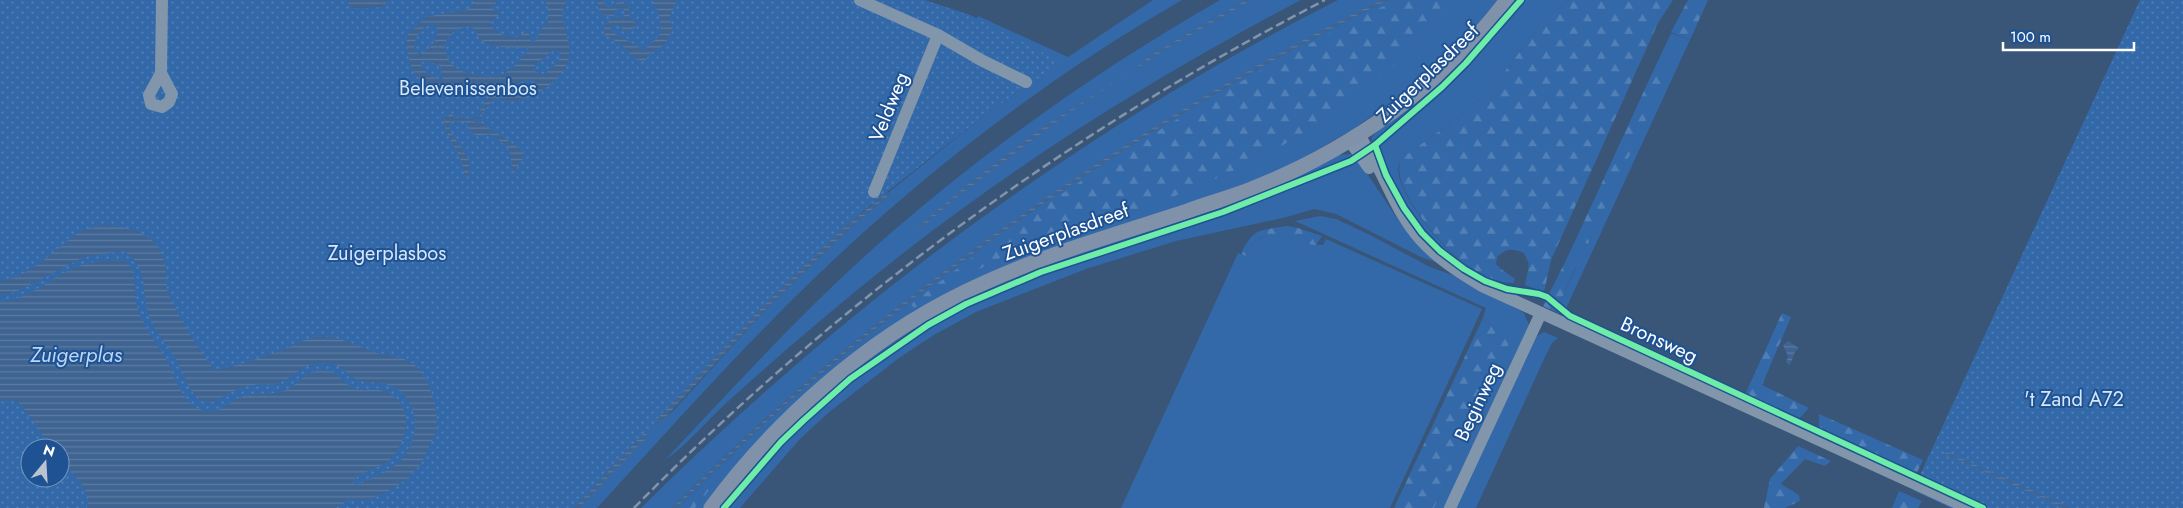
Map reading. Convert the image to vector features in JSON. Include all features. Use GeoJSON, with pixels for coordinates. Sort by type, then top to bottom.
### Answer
{"type":"FeatureCollection","features":[{"type":"Feature","properties":{"kind":"main road","name":"Zuigerplasdreef"},"geometry":{"type":"LineString","coordinates":[[711,508],[750,460],[788,419],[837,376],[881,342],[955,298],[1019,269],[1249,191],[1303,166],[1387,116],[1422,89],[1469,44],[1507,0]]}},
{"type":"Feature","properties":{"kind":"street"},"geometry":{"type":"LineString","coordinates":[[161,73],[162,0]]}},
{"type":"Feature","properties":{"kind":"street"},"geometry":{"type":"LineString","coordinates":[[860,0],[938,35],[981,60],[1026,82]]}},
{"type":"Feature","properties":{"kind":"street","name":"Veldweg"},"geometry":{"type":"LineString","coordinates":[[874,192],[938,35]]}},
{"type":"Feature","properties":{"kind":"street","name":"Bronsweg"},"geometry":{"type":"LineString","coordinates":[[1354,137],[1380,184],[1389,193],[1413,230],[1447,264],[1482,286],[1968,508]]}},
{"type":"Feature","properties":{"kind":"street","name":"Beginweg"},"geometry":{"type":"LineString","coordinates":[[1450,508],[1541,313]]}},
{"type":"Feature","properties":{"kind":"green space","name":"Zuigerplasbos"},"geometry":{"type":"Polygon","coordinates":[[[0,0],[925,0],[970,15],[1062,62],[986,114],[854,218],[762,307],[659,417],[657,422],[641,436],[574,508],[0,508],[0,0]]]}},
{"type":"Feature","properties":{"kind":"green space"},"geometry":{"type":"Polygon","coordinates":[[[1153,0],[1182,0],[1087,59],[1040,91],[950,159],[864,232],[794,298],[708,387],[597,508],[579,508],[646,436],[641,436],[574,508],[569,508],[819,236],[864,211],[840,231],[762,307],[656,420],[658,423],[674,410],[766,309],[851,227],[887,197],[889,192],[986,114],[1035,80],[968,38],[978,16],[1068,57],[1153,0]]]}},
{"type":"Feature","properties":{"kind":"green space"},"geometry":{"type":"Polygon","coordinates":[[[1220,0],[1301,0],[1187,62],[1077,130],[970,203],[812,327],[723,406],[679,450],[666,459],[805,313],[863,258],[931,199],[1010,137],[1092,79],[1220,0]]]}},
{"type":"Feature","properties":{"kind":"green space"},"geometry":{"type":"Polygon","coordinates":[[[1338,0],[1382,0],[1285,52],[1190,107],[1097,165],[1007,226],[919,291],[834,359],[751,432],[672,508],[641,508],[719,433],[800,361],[884,292],[970,227],[1058,165],[1149,106],[1242,51],[1338,0]]]}},
{"type":"Feature","properties":{"kind":"green space"},"geometry":{"type":"Polygon","coordinates":[[[1389,0],[1501,0],[1463,40],[1408,90],[1352,130],[1319,149],[1260,181],[1087,239],[878,339],[705,508],[695,508],[735,456],[734,454],[679,508],[676,508],[730,456],[841,357],[958,264],[1080,179],[1203,101],[1295,48],[1389,0]]]}},
{"type":"Feature","properties":{"kind":"green space"},"geometry":{"type":"Polygon","coordinates":[[[1396,0],[1456,0],[1392,68],[1324,120],[1276,149],[1227,174],[1144,209],[1019,249],[979,269],[914,308],[911,304],[1026,218],[1146,139],[1269,66],[1396,0]]]}},
{"type":"Feature","properties":{"kind":"green space"},"geometry":{"type":"Polygon","coordinates":[[[1513,0],[1517,0],[1459,68],[1371,145],[1372,137],[1377,131],[1513,0]]]}},
{"type":"Feature","properties":{"kind":"green space"},"geometry":{"type":"Polygon","coordinates":[[[1524,0],[1571,0],[1545,18],[1496,83],[1463,114],[1402,158],[1398,168],[1405,193],[1431,231],[1459,260],[1475,271],[1493,279],[1493,283],[1451,258],[1421,228],[1398,192],[1378,149],[1395,129],[1470,63],[1524,0]]]}},
{"type":"Feature","properties":{"kind":"green space"},"geometry":{"type":"Polygon","coordinates":[[[1571,0],[1673,0],[1658,23],[1551,260],[1544,292],[1525,285],[1529,264],[1524,253],[1520,251],[1507,250],[1497,257],[1496,264],[1515,279],[1513,283],[1506,283],[1485,276],[1472,270],[1461,261],[1441,242],[1418,213],[1408,197],[1399,169],[1402,158],[1463,114],[1496,83],[1545,18],[1571,0]]]}},
{"type":"Feature","properties":{"kind":"green space"},"geometry":{"type":"Polygon","coordinates":[[[1688,0],[1708,0],[1690,40],[1671,32],[1688,0]]]}},
{"type":"Feature","properties":{"kind":"green space","name":"'t Zand A72"},"geometry":{"type":"Polygon","coordinates":[[[2140,0],[2183,0],[2183,508],[1951,508],[1913,490],[2140,0]]]}},
{"type":"Feature","properties":{"kind":"green space"},"geometry":{"type":"Polygon","coordinates":[[[1671,33],[1690,40],[1563,315],[1556,312],[1576,267],[1565,262],[1576,239],[1588,244],[1667,73],[1655,67],[1671,33]]]}},
{"type":"Feature","properties":{"kind":"green space"},"geometry":{"type":"Polygon","coordinates":[[[1655,67],[1668,73],[1588,244],[1576,239],[1655,67]]]}},
{"type":"Feature","properties":{"kind":"green space"},"geometry":{"type":"Polygon","coordinates":[[[1350,154],[1355,156],[1312,172],[1264,195],[1045,267],[1010,281],[953,309],[915,331],[844,382],[780,442],[721,508],[717,508],[755,463],[812,404],[868,358],[952,305],[1008,278],[1339,155],[1350,154]]]}},
{"type":"Feature","properties":{"kind":"green space"},"geometry":{"type":"Polygon","coordinates":[[[1358,160],[1401,224],[1441,264],[1421,257],[1336,214],[1314,209],[1287,217],[1176,241],[1086,269],[976,312],[934,335],[899,358],[828,413],[799,440],[740,508],[727,508],[770,457],[820,407],[872,365],[943,319],[999,291],[1036,276],[1079,260],[1250,205],[1358,160]]]}},
{"type":"Feature","properties":{"kind":"green space"},"geometry":{"type":"Polygon","coordinates":[[[1320,216],[1336,219],[1430,267],[1461,278],[1524,313],[1529,325],[1448,508],[1434,508],[1512,335],[1482,320],[1486,308],[1295,221],[1320,216]]]}},
{"type":"Feature","properties":{"kind":"green space"},"geometry":{"type":"Polygon","coordinates":[[[1287,226],[1322,236],[1316,245],[1286,235],[1273,234],[1253,242],[1246,256],[1241,254],[1250,239],[1258,232],[1287,226]]]}},
{"type":"Feature","properties":{"kind":"green space"},"geometry":{"type":"Polygon","coordinates":[[[1282,233],[1310,244],[1323,245],[1326,239],[1482,309],[1390,508],[1121,508],[1238,253],[1246,256],[1253,242],[1270,234],[1282,233]]]}},
{"type":"Feature","properties":{"kind":"green space"},"geometry":{"type":"Polygon","coordinates":[[[1565,262],[1576,266],[1556,312],[1543,306],[1565,262]]]}},
{"type":"Feature","properties":{"kind":"green space"},"geometry":{"type":"Polygon","coordinates":[[[1782,313],[1791,317],[1762,385],[1809,408],[1797,421],[1744,397],[1782,313]]]}},
{"type":"Feature","properties":{"kind":"green space"},"geometry":{"type":"Polygon","coordinates":[[[1482,320],[1513,335],[1434,508],[1394,508],[1482,320]]]}},
{"type":"Feature","properties":{"kind":"green space"},"geometry":{"type":"Polygon","coordinates":[[[1544,332],[1558,338],[1552,343],[1545,357],[1476,508],[1455,508],[1537,336],[1544,332]]]}},
{"type":"Feature","properties":{"kind":"green space"},"geometry":{"type":"Polygon","coordinates":[[[1819,414],[1923,460],[1916,475],[1819,431],[1819,414]]]}},
{"type":"Feature","properties":{"kind":"green space"},"geometry":{"type":"Polygon","coordinates":[[[1798,446],[1831,461],[1825,466],[1805,459],[1781,484],[1799,495],[1800,501],[1785,508],[1764,508],[1770,479],[1798,446]]]}},
{"type":"Feature","properties":{"kind":"green space"},"geometry":{"type":"Polygon","coordinates":[[[734,454],[736,456],[695,508],[679,508],[734,454]]]}},
{"type":"Feature","properties":{"kind":"green space"},"geometry":{"type":"Polygon","coordinates":[[[1899,491],[1922,501],[1918,508],[1892,508],[1899,491]]]}},
{"type":"Feature","properties":{"kind":"water"},"geometry":{"type":"Polygon","coordinates":[[[347,0],[389,0],[382,7],[352,9],[347,0]]]}},
{"type":"Feature","properties":{"kind":"water"},"geometry":{"type":"Polygon","coordinates":[[[475,0],[498,0],[493,6],[494,11],[500,13],[489,22],[493,24],[493,29],[504,36],[516,38],[525,32],[529,33],[531,42],[533,42],[537,39],[540,30],[548,23],[548,5],[545,0],[567,0],[563,21],[568,41],[569,56],[567,65],[562,73],[547,87],[529,97],[511,101],[496,97],[482,113],[482,118],[471,121],[473,123],[480,122],[523,152],[523,158],[512,176],[513,170],[509,147],[490,134],[478,136],[472,133],[466,122],[451,121],[449,125],[450,131],[469,160],[469,175],[464,175],[461,161],[447,133],[443,119],[451,114],[464,118],[480,116],[481,108],[489,97],[442,91],[430,87],[421,81],[413,71],[409,56],[407,36],[426,17],[470,9],[475,0]],[[432,23],[422,30],[415,41],[414,49],[419,54],[429,48],[436,37],[438,29],[432,23]],[[470,26],[455,30],[444,43],[446,51],[453,66],[468,73],[490,77],[503,74],[514,67],[528,51],[528,48],[500,47],[487,43],[481,40],[477,32],[470,26]],[[554,49],[534,66],[534,71],[544,75],[558,62],[561,54],[554,49]],[[425,60],[421,63],[424,70],[435,78],[443,80],[440,66],[425,60]],[[532,79],[514,84],[510,89],[524,89],[536,82],[532,79]]]}},
{"type":"Feature","properties":{"kind":"water"},"geometry":{"type":"Polygon","coordinates":[[[598,0],[604,0],[605,6],[612,8],[619,0],[624,4],[628,4],[630,19],[636,23],[635,28],[626,31],[616,24],[611,27],[611,30],[643,51],[660,35],[659,18],[653,3],[655,0],[681,0],[676,2],[669,18],[673,28],[667,40],[659,49],[650,53],[645,61],[635,59],[623,46],[604,34],[605,25],[612,18],[618,17],[627,21],[623,17],[625,13],[623,8],[615,10],[614,16],[603,15],[598,8],[598,0]]]}},
{"type":"Feature","properties":{"kind":"water"},"geometry":{"type":"Polygon","coordinates":[[[1246,0],[1251,0],[1166,49],[1131,72],[1151,55],[1246,0]]]}},
{"type":"Feature","properties":{"kind":"water"},"geometry":{"type":"Polygon","coordinates":[[[1382,0],[1389,0],[1264,65],[1143,138],[1080,179],[958,264],[841,357],[730,456],[676,508],[672,508],[781,405],[837,356],[895,309],[1015,219],[1140,136],[1199,100],[1290,48],[1382,0]]]}},
{"type":"Feature","properties":{"kind":"water"},"geometry":{"type":"Polygon","coordinates":[[[1130,72],[1067,114],[958,196],[926,224],[920,228],[918,227],[967,185],[1049,123],[1130,72]]]}},
{"type":"Feature","properties":{"kind":"water"},"geometry":{"type":"Polygon","coordinates":[[[887,192],[889,193],[887,197],[851,227],[766,309],[662,421],[657,422],[659,417],[762,307],[840,231],[887,192]]]}},
{"type":"Feature","properties":{"kind":"water","name":"Zuigerplas"},"geometry":{"type":"Polygon","coordinates":[[[106,225],[135,230],[151,239],[162,254],[168,294],[190,335],[214,370],[251,361],[315,337],[334,338],[374,352],[406,360],[416,366],[422,373],[431,392],[437,422],[436,430],[419,466],[402,482],[380,495],[369,499],[358,500],[349,498],[336,508],[87,508],[88,499],[86,491],[70,470],[70,438],[45,438],[19,402],[14,400],[0,401],[0,302],[13,300],[25,295],[75,267],[90,263],[121,260],[131,267],[141,319],[166,359],[184,396],[197,408],[213,411],[244,396],[283,391],[292,387],[309,374],[323,370],[337,375],[348,385],[356,389],[385,392],[396,399],[404,410],[406,422],[403,438],[391,459],[358,476],[353,483],[356,485],[386,471],[402,459],[412,442],[415,422],[410,403],[397,389],[386,384],[360,381],[339,366],[329,363],[317,363],[305,367],[276,384],[255,384],[241,388],[211,403],[198,399],[188,385],[176,359],[153,325],[148,311],[141,273],[132,257],[124,251],[84,257],[22,289],[12,293],[0,294],[0,280],[19,276],[76,234],[86,229],[106,225]]]}},
{"type":"Feature","properties":{"kind":"water"},"geometry":{"type":"Polygon","coordinates":[[[1788,341],[1799,348],[1795,352],[1790,365],[1786,363],[1788,356],[1783,345],[1788,341]]]}},
{"type":"Feature","properties":{"kind":"water"},"geometry":{"type":"Polygon","coordinates":[[[644,433],[647,435],[645,439],[579,508],[574,508],[644,433]]]}},
{"type":"Feature","properties":{"kind":"water"},"geometry":{"type":"Polygon","coordinates":[[[1947,452],[2071,508],[2064,508],[1944,453],[1947,452]]]}},
{"type":"Feature","properties":{"kind":"railway"},"geometry":{"type":"LineString","coordinates":[[634,508],[711,433],[791,361],[873,292],[959,227],[1047,165],[1137,106],[1230,51],[1325,0]]}},
{"type":"Feature","properties":{"kind":"cycle path"},"geometry":{"type":"LineString","coordinates":[[724,508],[781,442],[804,420],[850,379],[928,325],[966,304],[1041,272],[1223,212],[1351,161],[1375,145],[1442,87],[1466,63],[1521,0]]}},
{"type":"Feature","properties":{"kind":"cycle path"},"geometry":{"type":"LineString","coordinates":[[1375,145],[1386,175],[1404,208],[1422,233],[1440,251],[1464,269],[1485,281],[1507,289],[1547,297],[1570,316],[1983,508]]}},
{"type":"Feature","properties":{"kind":"park label","name":"Belevenissenbos"},"geometry":{"type":"Point","coordinates":[468,88]}}]}
